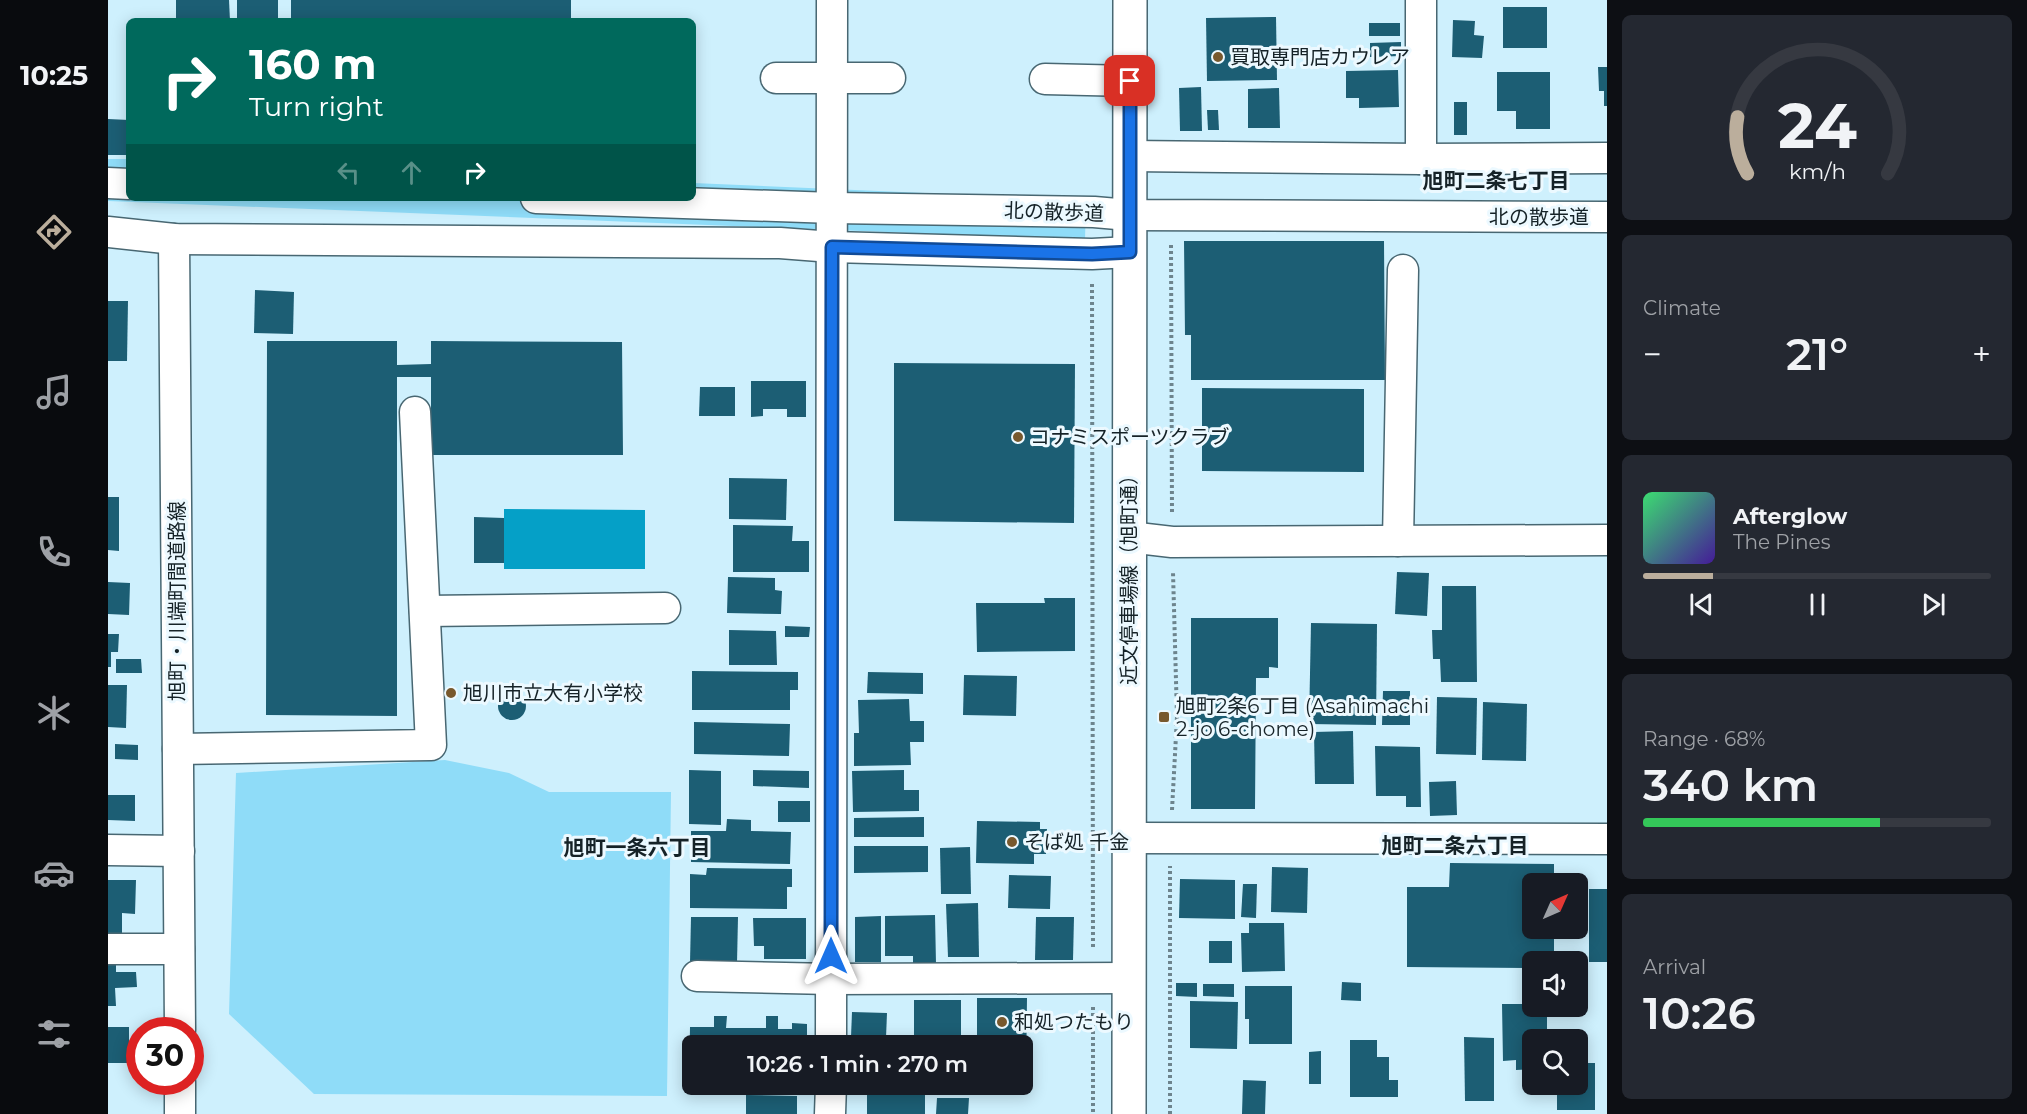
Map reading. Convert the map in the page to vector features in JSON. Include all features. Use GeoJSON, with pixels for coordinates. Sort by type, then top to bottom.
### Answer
{"type":"FeatureCollection","features":[{"type":"Feature","properties":{"kind":"main road","name":"近文停車場線（旭町通）"},"geometry":{"type":"LineString","coordinates":[[1130,0],[1130,1114]]}},
{"type":"Feature","properties":{"kind":"street"},"geometry":{"type":"LineString","coordinates":[[831,1035],[832,0]]}},
{"type":"Feature","properties":{"kind":"street"},"geometry":{"type":"LineString","coordinates":[[1421,0],[1421,159]]}},
{"type":"Feature","properties":{"kind":"street"},"geometry":{"type":"LineString","coordinates":[[776,78],[890,78]]}},
{"type":"Feature","properties":{"kind":"street"},"geometry":{"type":"LineString","coordinates":[[1045,79],[1130,81]]}},
{"type":"Feature","properties":{"kind":"street"},"geometry":{"type":"LineString","coordinates":[[1130,156],[1607,158]]}},
{"type":"Feature","properties":{"kind":"street"},"geometry":{"type":"LineString","coordinates":[[108,183],[126,184]]}},
{"type":"Feature","properties":{"kind":"street","name":"北の散歩道"},"geometry":{"type":"LineString","coordinates":[[625,201],[1129,215],[1607,217]]}},
{"type":"Feature","properties":{"kind":"street"},"geometry":{"type":"LineString","coordinates":[[108,232],[174,239],[780,243],[832,247],[1092,254],[1130,252]]}},
{"type":"Feature","properties":{"kind":"street","name":"旭町・川端町間道路線"},"geometry":{"type":"LineString","coordinates":[[174,239],[180,1017]]}},
{"type":"Feature","properties":{"kind":"street"},"geometry":{"type":"LineString","coordinates":[[1398,541],[1403,270]]}},
{"type":"Feature","properties":{"kind":"street"},"geometry":{"type":"LineString","coordinates":[[178,749],[431,745],[415,412]]}},
{"type":"Feature","properties":{"kind":"street"},"geometry":{"type":"LineString","coordinates":[[1130,537],[1172,542],[1607,540]]}},
{"type":"Feature","properties":{"kind":"street"},"geometry":{"type":"LineString","coordinates":[[424,612],[666,608]]}},
{"type":"Feature","properties":{"kind":"street"},"geometry":{"type":"LineString","coordinates":[[1129,838],[1607,839]]}},
{"type":"Feature","properties":{"kind":"street"},"geometry":{"type":"LineString","coordinates":[[108,850],[178,851]]}},
{"type":"Feature","properties":{"kind":"street"},"geometry":{"type":"LineString","coordinates":[[108,949],[179,949]]}},
{"type":"Feature","properties":{"kind":"street"},"geometry":{"type":"LineString","coordinates":[[697,976],[831,979],[1129,978]]}},
{"type":"Feature","properties":{"kind":"street"},"geometry":{"type":"LineString","coordinates":[[180,1095],[180,1114]]}},
{"type":"Feature","properties":{"kind":"street"},"geometry":{"type":"LineString","coordinates":[[831,1095],[831,1114]]}},
{"type":"Feature","properties":{"kind":"path"},"geometry":{"type":"LineString","coordinates":[[1170,1114],[1170,837],[1178,717],[1172,542],[1171,214]]}},
{"type":"Feature","properties":{"kind":"path"},"geometry":{"type":"LineString","coordinates":[[1092,254],[1093,1114]]}},
{"type":"Feature","properties":{"kind":"shaded area"},"geometry":{"type":"Polygon","coordinates":[[[108,159],[126,159],[126,201],[696,201],[696,183],[1086,200],[1085,240],[108,201],[108,159]]]}},
{"type":"Feature","properties":{"kind":"shaded area"},"geometry":{"type":"Polygon","coordinates":[[[504,509],[645,510],[645,569],[504,569],[504,509]]]}},
{"type":"Feature","properties":{"kind":"shaded area"},"geometry":{"type":"Polygon","coordinates":[[[445,760],[509,773],[549,792],[671,792],[667,1096],[314,1094],[229,1014],[236,773],[445,760]]]}},
{"type":"Feature","properties":{"kind":"building"},"geometry":{"type":"Polygon","coordinates":[[[176,0],[229,0],[230,18],[176,18],[176,0]]]}},
{"type":"Feature","properties":{"kind":"building"},"geometry":{"type":"Polygon","coordinates":[[[237,0],[278,0],[278,18],[237,18],[237,0]]]}},
{"type":"Feature","properties":{"kind":"building"},"geometry":{"type":"Polygon","coordinates":[[[291,0],[571,0],[571,18],[291,18],[291,0]]]}},
{"type":"Feature","properties":{"kind":"building"},"geometry":{"type":"Polygon","coordinates":[[[1503,7],[1547,7],[1547,48],[1503,48],[1503,7]]]}},
{"type":"Feature","properties":{"kind":"building"},"geometry":{"type":"Polygon","coordinates":[[[1276,17],[1277,80],[1207,81],[1206,18],[1276,17]]]}},
{"type":"Feature","properties":{"kind":"building"},"geometry":{"type":"Polygon","coordinates":[[[1453,20],[1475,21],[1474,35],[1484,36],[1482,58],[1452,57],[1453,20]]]}},
{"type":"Feature","properties":{"kind":"building"},"geometry":{"type":"Polygon","coordinates":[[[1369,23],[1400,23],[1400,36],[1369,36],[1369,23]]]}},
{"type":"Feature","properties":{"kind":"building"},"geometry":{"type":"Polygon","coordinates":[[[1401,42],[1401,56],[1370,57],[1370,43],[1401,42]]]}},
{"type":"Feature","properties":{"kind":"building"},"geometry":{"type":"Polygon","coordinates":[[[1598,67],[1607,67],[1607,106],[1604,106],[1604,91],[1599,91],[1598,67]]]}},
{"type":"Feature","properties":{"kind":"building"},"geometry":{"type":"Polygon","coordinates":[[[1398,70],[1399,107],[1359,108],[1359,98],[1346,98],[1346,71],[1398,70]]]}},
{"type":"Feature","properties":{"kind":"building"},"geometry":{"type":"Polygon","coordinates":[[[1497,72],[1550,72],[1550,129],[1516,129],[1516,111],[1497,111],[1497,72]]]}},
{"type":"Feature","properties":{"kind":"building"},"geometry":{"type":"Polygon","coordinates":[[[1201,87],[1202,131],[1180,131],[1179,88],[1201,87]]]}},
{"type":"Feature","properties":{"kind":"building"},"geometry":{"type":"Polygon","coordinates":[[[1279,88],[1280,128],[1248,128],[1248,89],[1279,88]]]}},
{"type":"Feature","properties":{"kind":"building"},"geometry":{"type":"Polygon","coordinates":[[[1454,102],[1467,102],[1467,135],[1454,135],[1454,102]]]}},
{"type":"Feature","properties":{"kind":"building"},"geometry":{"type":"Polygon","coordinates":[[[1207,110],[1218,110],[1219,130],[1208,130],[1207,110]]]}},
{"type":"Feature","properties":{"kind":"building"},"geometry":{"type":"Polygon","coordinates":[[[108,119],[126,120],[126,155],[108,155],[108,119]]]}},
{"type":"Feature","properties":{"kind":"building"},"geometry":{"type":"Polygon","coordinates":[[[1184,241],[1384,241],[1385,380],[1191,380],[1191,335],[1185,335],[1184,241]]]}},
{"type":"Feature","properties":{"kind":"building"},"geometry":{"type":"Polygon","coordinates":[[[255,290],[294,292],[293,334],[254,333],[255,290]]]}},
{"type":"Feature","properties":{"kind":"building"},"geometry":{"type":"Polygon","coordinates":[[[108,301],[128,301],[127,361],[108,361],[108,301]]]}},
{"type":"Feature","properties":{"kind":"building"},"geometry":{"type":"Polygon","coordinates":[[[267,341],[397,341],[397,365],[431,364],[431,341],[622,342],[623,455],[431,455],[431,377],[397,377],[397,716],[266,715],[267,341]]]}},
{"type":"Feature","properties":{"kind":"building"},"geometry":{"type":"Polygon","coordinates":[[[894,363],[1075,364],[1074,523],[894,521],[894,363]]]}},
{"type":"Feature","properties":{"kind":"building"},"geometry":{"type":"Polygon","coordinates":[[[751,381],[806,381],[806,417],[787,417],[787,409],[763,409],[763,416],[751,417],[751,381]]]}},
{"type":"Feature","properties":{"kind":"building"},"geometry":{"type":"Polygon","coordinates":[[[700,387],[735,387],[735,416],[699,416],[700,387]]]}},
{"type":"Feature","properties":{"kind":"building"},"geometry":{"type":"Polygon","coordinates":[[[1202,388],[1364,389],[1364,472],[1202,471],[1202,388]]]}},
{"type":"Feature","properties":{"kind":"building"},"geometry":{"type":"Polygon","coordinates":[[[729,478],[787,479],[786,520],[729,519],[729,478]]]}},
{"type":"Feature","properties":{"kind":"building"},"geometry":{"type":"Polygon","coordinates":[[[108,497],[119,497],[119,551],[108,550],[108,497]]]}},
{"type":"Feature","properties":{"kind":"building"},"geometry":{"type":"Polygon","coordinates":[[[474,517],[504,518],[504,563],[474,563],[474,517]]]}},
{"type":"Feature","properties":{"kind":"building"},"geometry":{"type":"Polygon","coordinates":[[[733,525],[793,526],[792,541],[809,541],[809,572],[733,572],[733,525]]]}},
{"type":"Feature","properties":{"kind":"building"},"geometry":{"type":"Polygon","coordinates":[[[1397,572],[1429,573],[1427,616],[1395,614],[1397,572]]]}},
{"type":"Feature","properties":{"kind":"building"},"geometry":{"type":"Polygon","coordinates":[[[728,577],[775,578],[775,590],[782,591],[781,614],[727,613],[728,577]]]}},
{"type":"Feature","properties":{"kind":"building"},"geometry":{"type":"Polygon","coordinates":[[[108,582],[130,583],[129,615],[108,614],[108,582]]]}},
{"type":"Feature","properties":{"kind":"building"},"geometry":{"type":"Polygon","coordinates":[[[1442,586],[1476,586],[1477,682],[1441,682],[1440,659],[1433,659],[1432,630],[1442,630],[1442,586]]]}},
{"type":"Feature","properties":{"kind":"building"},"geometry":{"type":"Polygon","coordinates":[[[1044,598],[1075,598],[1075,651],[977,652],[976,603],[1045,603],[1044,598]]]}},
{"type":"Feature","properties":{"kind":"building"},"geometry":{"type":"Polygon","coordinates":[[[1191,618],[1278,618],[1278,668],[1269,667],[1269,678],[1256,678],[1255,809],[1191,809],[1191,618]]]}},
{"type":"Feature","properties":{"kind":"building"},"geometry":{"type":"Polygon","coordinates":[[[1311,623],[1377,624],[1376,725],[1309,724],[1311,623]]]}},
{"type":"Feature","properties":{"kind":"building"},"geometry":{"type":"Polygon","coordinates":[[[785,626],[810,627],[809,637],[785,637],[785,626]]]}},
{"type":"Feature","properties":{"kind":"building"},"geometry":{"type":"Polygon","coordinates":[[[729,630],[776,631],[777,665],[729,665],[729,630]]]}},
{"type":"Feature","properties":{"kind":"building"},"geometry":{"type":"Polygon","coordinates":[[[108,634],[119,634],[118,652],[111,652],[111,667],[108,667],[108,634]]]}},
{"type":"Feature","properties":{"kind":"building"},"geometry":{"type":"Polygon","coordinates":[[[116,659],[141,659],[142,673],[116,673],[116,659]]]}},
{"type":"Feature","properties":{"kind":"building"},"geometry":{"type":"Polygon","coordinates":[[[692,671],[798,672],[798,690],[790,690],[790,710],[692,710],[692,671]]]}},
{"type":"Feature","properties":{"kind":"building"},"geometry":{"type":"Polygon","coordinates":[[[868,672],[923,673],[923,694],[867,693],[868,672]]]}},
{"type":"Feature","properties":{"kind":"building"},"geometry":{"type":"Polygon","coordinates":[[[964,675],[1017,676],[1016,716],[963,715],[964,675]]]}},
{"type":"Feature","properties":{"kind":"building"},"geometry":{"type":"Polygon","coordinates":[[[108,685],[127,685],[126,728],[108,727],[108,685]]]}},
{"type":"Feature","properties":{"kind":"building"},"geometry":{"type":"Polygon","coordinates":[[[1383,691],[1410,691],[1410,725],[1382,725],[1383,691]]]}},
{"type":"Feature","properties":{"kind":"building"},"geometry":{"type":"Polygon","coordinates":[[[512,692],[522,696],[526,706],[522,716],[512,720],[502,716],[498,706],[502,696],[512,692]]]}},
{"type":"Feature","properties":{"kind":"building"},"geometry":{"type":"Polygon","coordinates":[[[1437,697],[1477,698],[1476,755],[1436,754],[1437,697]]]}},
{"type":"Feature","properties":{"kind":"building"},"geometry":{"type":"Polygon","coordinates":[[[909,699],[910,721],[924,721],[924,742],[910,742],[911,765],[854,766],[854,733],[859,733],[858,700],[909,699]]]}},
{"type":"Feature","properties":{"kind":"building"},"geometry":{"type":"Polygon","coordinates":[[[1483,702],[1527,704],[1526,761],[1482,760],[1483,702]]]}},
{"type":"Feature","properties":{"kind":"building"},"geometry":{"type":"Polygon","coordinates":[[[694,722],[790,724],[789,756],[694,754],[694,722]]]}},
{"type":"Feature","properties":{"kind":"building"},"geometry":{"type":"Polygon","coordinates":[[[1353,731],[1354,784],[1315,784],[1314,732],[1353,731]]]}},
{"type":"Feature","properties":{"kind":"building"},"geometry":{"type":"Polygon","coordinates":[[[115,744],[138,745],[138,760],[115,759],[115,744]]]}},
{"type":"Feature","properties":{"kind":"building"},"geometry":{"type":"Polygon","coordinates":[[[1375,746],[1420,747],[1421,807],[1406,807],[1406,796],[1376,796],[1375,746]]]}},
{"type":"Feature","properties":{"kind":"building"},"geometry":{"type":"Polygon","coordinates":[[[689,770],[721,771],[721,825],[689,824],[689,770]]]}},
{"type":"Feature","properties":{"kind":"building"},"geometry":{"type":"Polygon","coordinates":[[[753,770],[809,771],[809,788],[753,786],[753,770]]]}},
{"type":"Feature","properties":{"kind":"building"},"geometry":{"type":"Polygon","coordinates":[[[904,770],[904,790],[919,790],[919,811],[853,812],[852,771],[904,770]]]}},
{"type":"Feature","properties":{"kind":"building"},"geometry":{"type":"Polygon","coordinates":[[[1456,781],[1457,815],[1430,816],[1429,782],[1456,781]]]}},
{"type":"Feature","properties":{"kind":"building"},"geometry":{"type":"Polygon","coordinates":[[[108,795],[135,795],[135,821],[108,820],[108,795]]]}},
{"type":"Feature","properties":{"kind":"building"},"geometry":{"type":"Polygon","coordinates":[[[778,801],[810,801],[810,822],[778,822],[778,801]]]}},
{"type":"Feature","properties":{"kind":"building"},"geometry":{"type":"Polygon","coordinates":[[[924,817],[924,837],[854,837],[854,818],[924,817]]]}},
{"type":"Feature","properties":{"kind":"building"},"geometry":{"type":"Polygon","coordinates":[[[727,819],[751,820],[751,831],[791,832],[790,864],[691,862],[691,831],[726,831],[727,819]]]}},
{"type":"Feature","properties":{"kind":"building","name":"そば処 千金"},"geometry":{"type":"Polygon","coordinates":[[[977,821],[1040,822],[1040,829],[1047,829],[1046,854],[1034,854],[1034,864],[976,863],[977,821]]]}},
{"type":"Feature","properties":{"kind":"building"},"geometry":{"type":"Polygon","coordinates":[[[854,846],[928,846],[928,872],[854,873],[854,846]]]}},
{"type":"Feature","properties":{"kind":"building"},"geometry":{"type":"Polygon","coordinates":[[[970,847],[971,894],[941,894],[940,848],[970,847]]]}},
{"type":"Feature","properties":{"kind":"building"},"geometry":{"type":"Polygon","coordinates":[[[1450,863],[1554,864],[1554,873],[1522,873],[1522,939],[1554,939],[1554,951],[1522,951],[1522,968],[1407,967],[1407,887],[1449,887],[1450,863]]]}},
{"type":"Feature","properties":{"kind":"building"},"geometry":{"type":"Polygon","coordinates":[[[1272,867],[1308,868],[1307,913],[1271,912],[1272,867]]]}},
{"type":"Feature","properties":{"kind":"building"},"geometry":{"type":"Polygon","coordinates":[[[707,868],[792,869],[792,887],[787,887],[787,909],[690,908],[690,874],[706,875],[707,868]]]}},
{"type":"Feature","properties":{"kind":"building"},"geometry":{"type":"Polygon","coordinates":[[[1009,875],[1051,876],[1050,909],[1008,908],[1009,875]]]}},
{"type":"Feature","properties":{"kind":"building"},"geometry":{"type":"Polygon","coordinates":[[[1180,879],[1235,880],[1235,919],[1179,918],[1180,879]]]}},
{"type":"Feature","properties":{"kind":"building"},"geometry":{"type":"Polygon","coordinates":[[[108,880],[136,880],[135,914],[122,913],[122,935],[108,935],[108,880]]]}},
{"type":"Feature","properties":{"kind":"building"},"geometry":{"type":"Polygon","coordinates":[[[1243,884],[1257,884],[1256,918],[1241,917],[1243,884]]]}},
{"type":"Feature","properties":{"kind":"building"},"geometry":{"type":"Polygon","coordinates":[[[1589,889],[1607,889],[1607,962],[1589,962],[1589,889]]]}},
{"type":"Feature","properties":{"kind":"building"},"geometry":{"type":"Polygon","coordinates":[[[978,903],[979,957],[948,957],[946,904],[978,903]]]}},
{"type":"Feature","properties":{"kind":"building"},"geometry":{"type":"Polygon","coordinates":[[[935,915],[936,964],[913,964],[913,956],[885,956],[885,916],[935,915]]]}},
{"type":"Feature","properties":{"kind":"building"},"geometry":{"type":"Polygon","coordinates":[[[881,916],[881,962],[855,962],[855,917],[881,916]]]}},
{"type":"Feature","properties":{"kind":"building"},"geometry":{"type":"Polygon","coordinates":[[[691,917],[738,917],[737,963],[690,963],[691,917]]]}},
{"type":"Feature","properties":{"kind":"building"},"geometry":{"type":"Polygon","coordinates":[[[1036,917],[1074,917],[1073,960],[1035,960],[1036,917]]]}},
{"type":"Feature","properties":{"kind":"building"},"geometry":{"type":"Polygon","coordinates":[[[753,918],[806,918],[806,959],[764,959],[764,946],[754,946],[753,918]]]}},
{"type":"Feature","properties":{"kind":"building"},"geometry":{"type":"Polygon","coordinates":[[[1249,923],[1284,923],[1285,971],[1242,972],[1241,933],[1249,933],[1249,923]]]}},
{"type":"Feature","properties":{"kind":"building"},"geometry":{"type":"Polygon","coordinates":[[[1209,941],[1232,941],[1232,963],[1209,963],[1209,941]]]}},
{"type":"Feature","properties":{"kind":"building"},"geometry":{"type":"Polygon","coordinates":[[[108,961],[116,961],[116,972],[136,972],[137,987],[115,988],[116,1006],[108,1006],[108,961]]]}},
{"type":"Feature","properties":{"kind":"building"},"geometry":{"type":"Polygon","coordinates":[[[1342,982],[1361,983],[1361,1001],[1341,1000],[1342,982]]]}},
{"type":"Feature","properties":{"kind":"building"},"geometry":{"type":"Polygon","coordinates":[[[1176,983],[1197,983],[1197,997],[1176,996],[1176,983]]]}},
{"type":"Feature","properties":{"kind":"building"},"geometry":{"type":"Polygon","coordinates":[[[1203,984],[1234,984],[1234,997],[1203,996],[1203,984]]]}},
{"type":"Feature","properties":{"kind":"building"},"geometry":{"type":"Polygon","coordinates":[[[1245,986],[1292,986],[1292,1044],[1249,1044],[1249,1019],[1245,1019],[1245,986]]]}},
{"type":"Feature","properties":{"kind":"building","name":"和処つたもり"},"geometry":{"type":"Polygon","coordinates":[[[977,998],[1027,998],[1027,1035],[977,1035],[977,998]]]}},
{"type":"Feature","properties":{"kind":"building"},"geometry":{"type":"Polygon","coordinates":[[[914,1000],[961,1000],[961,1035],[914,1035],[914,1000]]]}},
{"type":"Feature","properties":{"kind":"building"},"geometry":{"type":"Polygon","coordinates":[[[1190,1001],[1238,1002],[1237,1049],[1190,1048],[1190,1001]]]}},
{"type":"Feature","properties":{"kind":"building"},"geometry":{"type":"Polygon","coordinates":[[[1502,1004],[1522,1004],[1522,1017],[1547,1017],[1547,1029],[1522,1029],[1522,1070],[1516,1070],[1516,1060],[1503,1061],[1502,1004]]]}},
{"type":"Feature","properties":{"kind":"building"},"geometry":{"type":"Polygon","coordinates":[[[852,1012],[887,1013],[886,1035],[851,1035],[852,1012]]]}},
{"type":"Feature","properties":{"kind":"building"},"geometry":{"type":"Polygon","coordinates":[[[714,1016],[727,1016],[726,1028],[766,1028],[766,1016],[778,1016],[778,1029],[792,1029],[792,1023],[807,1024],[807,1035],[690,1035],[690,1027],[714,1027],[714,1016]]]}},
{"type":"Feature","properties":{"kind":"building"},"geometry":{"type":"Polygon","coordinates":[[[108,1027],[126,1027],[126,1063],[108,1063],[108,1027]]]}},
{"type":"Feature","properties":{"kind":"building"},"geometry":{"type":"Polygon","coordinates":[[[1464,1037],[1494,1038],[1494,1101],[1465,1101],[1464,1037]]]}},
{"type":"Feature","properties":{"kind":"building"},"geometry":{"type":"Polygon","coordinates":[[[1350,1040],[1377,1040],[1377,1057],[1389,1057],[1389,1080],[1398,1080],[1398,1097],[1350,1097],[1350,1040]]]}},
{"type":"Feature","properties":{"kind":"building"},"geometry":{"type":"Polygon","coordinates":[[[1321,1051],[1321,1084],[1309,1084],[1309,1052],[1321,1051]]]}},
{"type":"Feature","properties":{"kind":"building"},"geometry":{"type":"Polygon","coordinates":[[[1588,1063],[1595,1063],[1595,1110],[1557,1110],[1557,1095],[1588,1095],[1588,1063]]]}},
{"type":"Feature","properties":{"kind":"building"},"geometry":{"type":"Polygon","coordinates":[[[1243,1080],[1266,1081],[1265,1114],[1242,1114],[1243,1080]]]}},
{"type":"Feature","properties":{"kind":"building"},"geometry":{"type":"Polygon","coordinates":[[[746,1095],[797,1096],[797,1114],[746,1114],[746,1095]]]}},
{"type":"Feature","properties":{"kind":"building"},"geometry":{"type":"Polygon","coordinates":[[[867,1095],[925,1095],[925,1114],[867,1114],[867,1095]]]}},
{"type":"Feature","properties":{"kind":"building"},"geometry":{"type":"Polygon","coordinates":[[[937,1098],[969,1098],[968,1114],[936,1114],[937,1098]]]}},
{"type":"Feature","properties":{"kind":"place","name":"買取専門店カウレア"},"geometry":{"type":"Point","coordinates":[1218,57]}},
{"type":"Feature","properties":{"kind":"place","name":"コナミスポーツクラブ"},"geometry":{"type":"Point","coordinates":[1018,437]}},
{"type":"Feature","properties":{"kind":"place","name":"旭川市立大有小学校"},"geometry":{"type":"Point","coordinates":[451,693]}},
{"type":"Feature","properties":{"kind":"place","name":"旭町2条6丁目 (Asahimachi 2-jo 6-chome)"},"geometry":{"type":"Point","coordinates":[1164,717]}},
{"type":"Feature","properties":{"kind":"place","name":"そば処 千金"},"geometry":{"type":"Point","coordinates":[1012,842]}},
{"type":"Feature","properties":{"kind":"place","name":"和処つたもり"},"geometry":{"type":"Point","coordinates":[1002,1022]}},
{"type":"Feature","properties":{"kind":"district","name":"旭町二条七丁目"},"geometry":{"type":"Point","coordinates":[1496,180]}},
{"type":"Feature","properties":{"kind":"district","name":"旭町二条六丁目"},"geometry":{"type":"Point","coordinates":[1455,845]}},
{"type":"Feature","properties":{"kind":"district","name":"旭町一条六丁目"},"geometry":{"type":"Point","coordinates":[637,847]}},
{"type":"Feature","properties":{"kind":"route"},"geometry":{"type":"LineString","coordinates":[[831,956],[832,247],[1092,254],[1130,252],[1130,81]]}}]}
